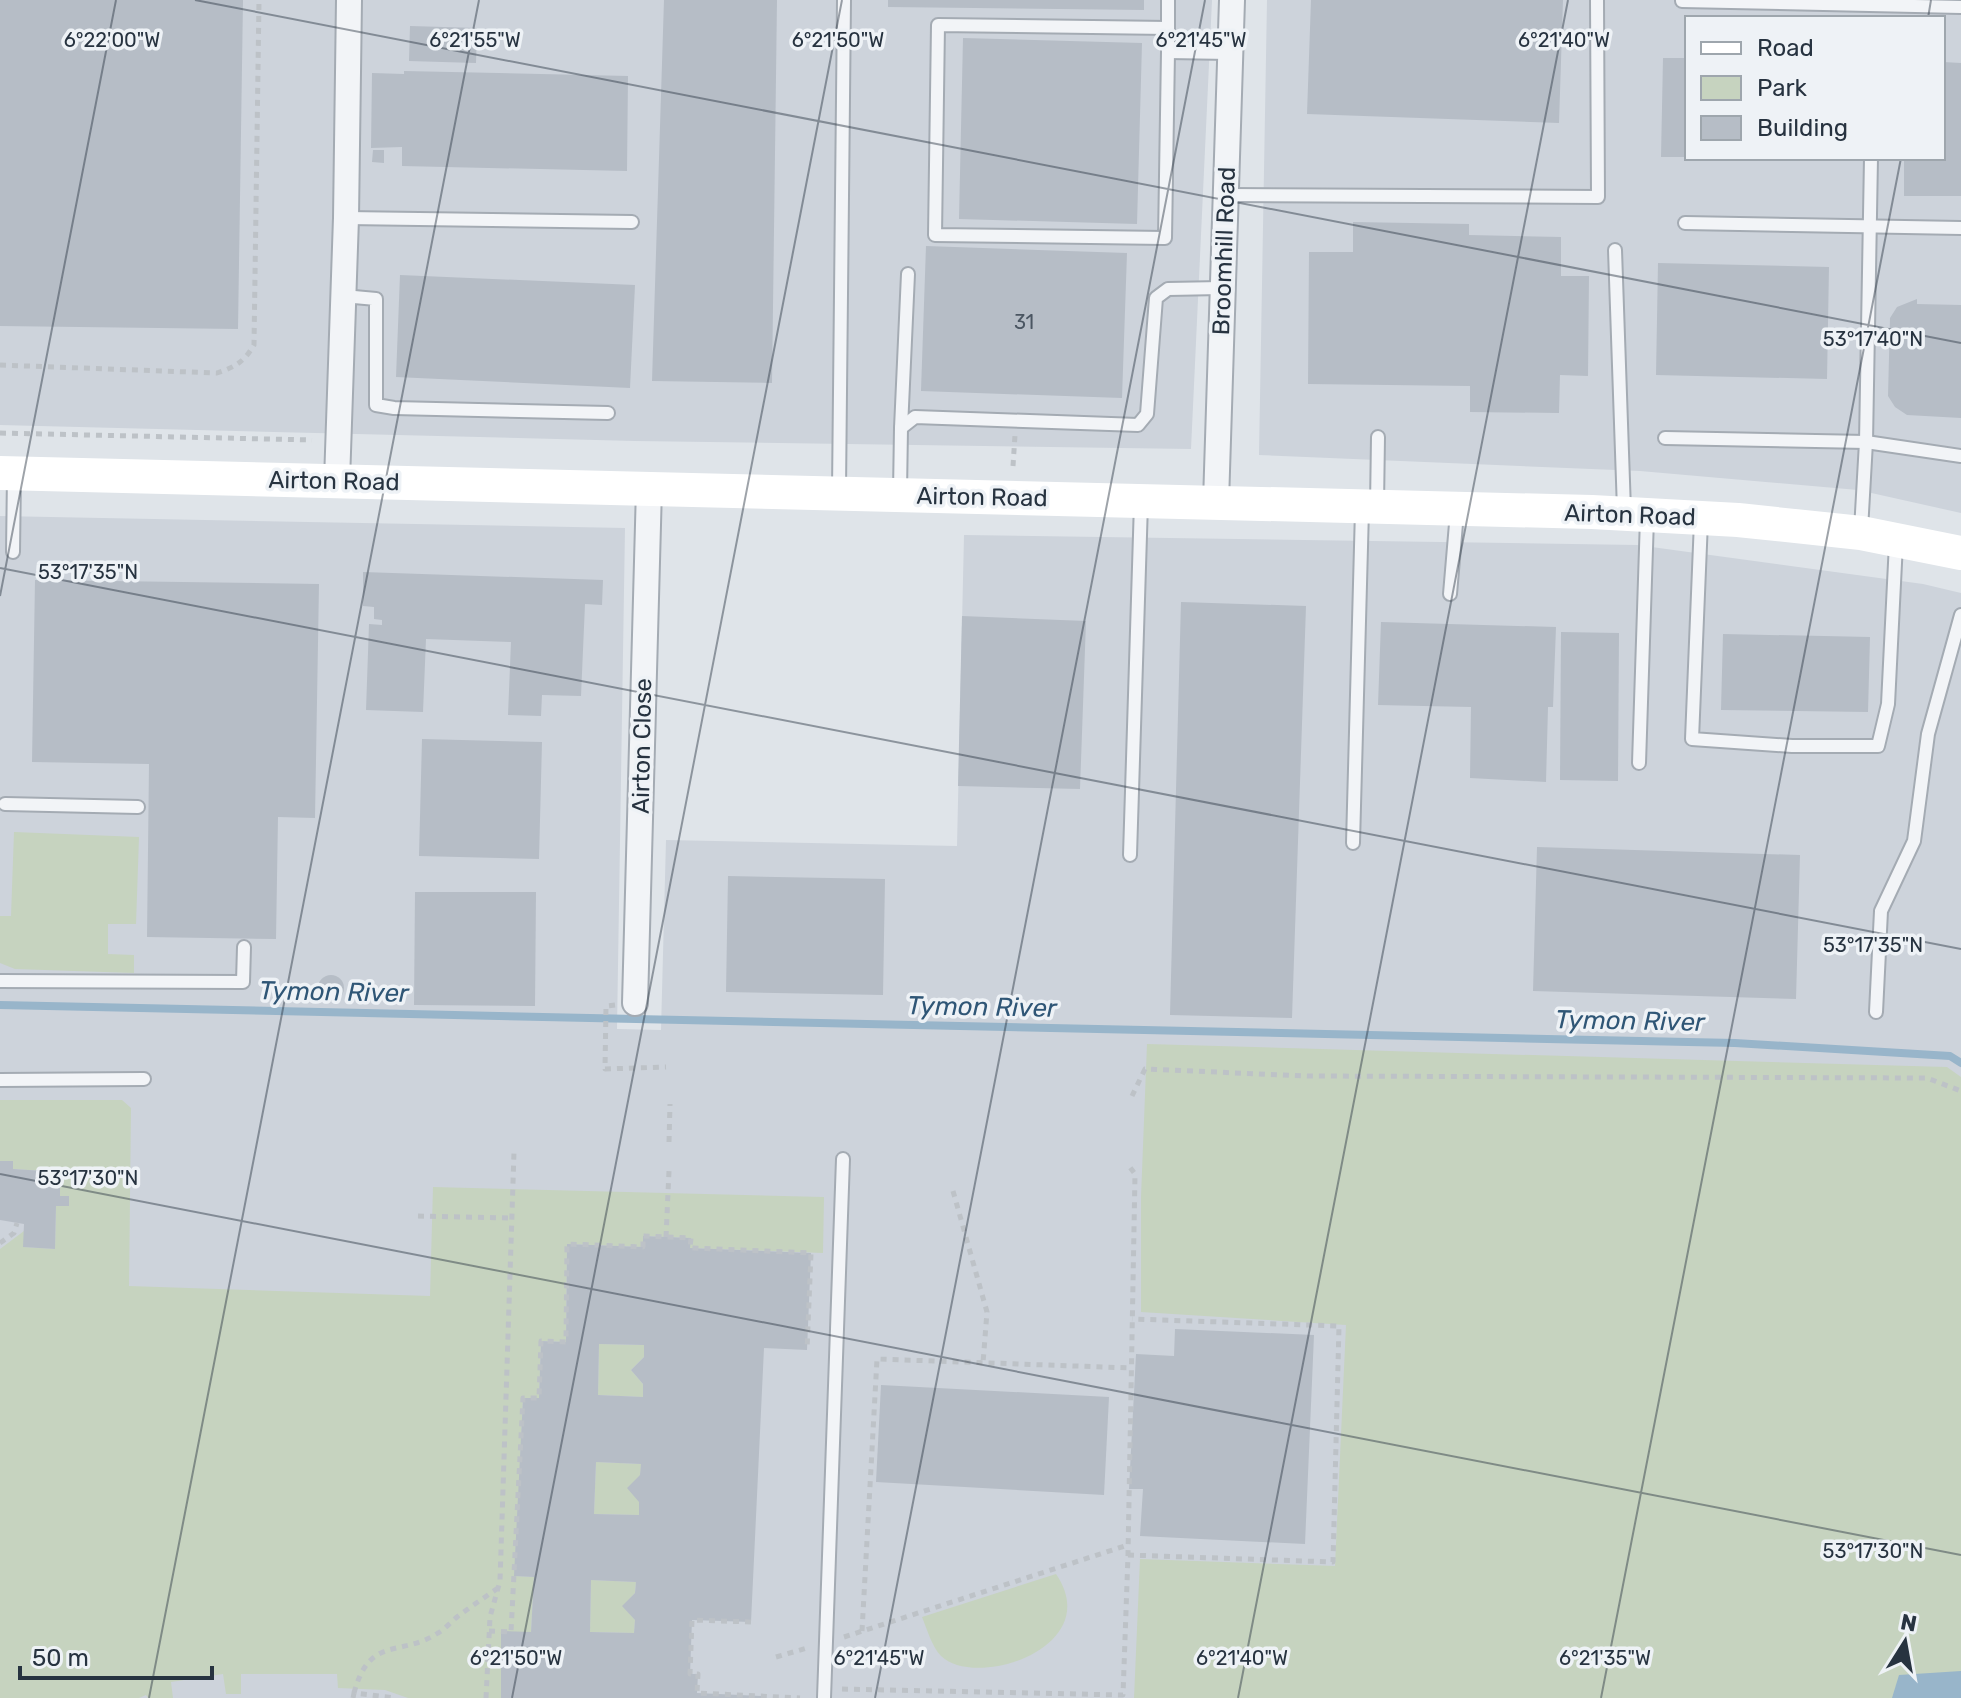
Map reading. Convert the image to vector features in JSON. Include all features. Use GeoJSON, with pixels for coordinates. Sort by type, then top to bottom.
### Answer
{"type":"FeatureCollection","features":[{"type":"Feature","properties":{"kind":"street"},"geometry":{"type":"LineString","coordinates":[[337,481],[346,218],[349,0]]}},
{"type":"Feature","properties":{"kind":"street","name":"Broomhill Road"},"geometry":{"type":"LineString","coordinates":[[1216,502],[1232,0]]}},
{"type":"Feature","properties":{"kind":"street","name":"Airton Road"},"geometry":{"type":"LineString","coordinates":[[7,473],[1636,514],[1861,533],[1961,553]]}},
{"type":"Feature","properties":{"kind":"street","name":"Airton Close"},"geometry":{"type":"LineString","coordinates":[[635,1003],[649,488]]}},
{"type":"Feature","properties":{"kind":"lane"},"geometry":{"type":"LineString","coordinates":[[839,494],[844,0]]}},
{"type":"Feature","properties":{"kind":"lane"},"geometry":{"type":"LineString","coordinates":[[1168,0],[1168,28],[1168,52],[1165,238],[935,235],[938,25],[1168,28]]}},
{"type":"Feature","properties":{"kind":"lane"},"geometry":{"type":"LineString","coordinates":[[1227,195],[1598,197],[1597,0]]}},
{"type":"Feature","properties":{"kind":"lane"},"geometry":{"type":"LineString","coordinates":[[1682,1],[1874,12],[1961,7]]}},
{"type":"Feature","properties":{"kind":"lane"},"geometry":{"type":"LineString","coordinates":[[1168,52],[1230,53]]}},
{"type":"Feature","properties":{"kind":"lane"},"geometry":{"type":"LineString","coordinates":[[1861,533],[1866,442],[1871,160]]}},
{"type":"Feature","properties":{"kind":"lane"},"geometry":{"type":"LineString","coordinates":[[346,218],[632,222]]}},
{"type":"Feature","properties":{"kind":"lane"},"geometry":{"type":"LineString","coordinates":[[1685,223],[1961,228]]}},
{"type":"Feature","properties":{"kind":"lane"},"geometry":{"type":"LineString","coordinates":[[1615,250],[1636,514],[1639,763]]}},
{"type":"Feature","properties":{"kind":"lane"},"geometry":{"type":"LineString","coordinates":[[900,495],[908,274]]}},
{"type":"Feature","properties":{"kind":"lane"},"geometry":{"type":"LineString","coordinates":[[901,428],[915,417],[1138,425],[1147,414],[1156,298],[1168,289],[1221,288]]}},
{"type":"Feature","properties":{"kind":"lane"},"geometry":{"type":"LineString","coordinates":[[343,296],[376,299],[376,405],[608,413]]}},
{"type":"Feature","properties":{"kind":"lane"},"geometry":{"type":"LineString","coordinates":[[1353,843],[1370,507],[1378,437]]}},
{"type":"Feature","properties":{"kind":"lane"},"geometry":{"type":"LineString","coordinates":[[1665,438],[1866,442],[1961,456]]}},
{"type":"Feature","properties":{"kind":"lane"},"geometry":{"type":"LineString","coordinates":[[7,473],[13,552]]}},
{"type":"Feature","properties":{"kind":"lane"},"geometry":{"type":"LineString","coordinates":[[1130,855],[1141,500]]}},
{"type":"Feature","properties":{"kind":"lane"},"geometry":{"type":"LineString","coordinates":[[1450,594],[1457,509]]}},
{"type":"Feature","properties":{"kind":"lane"},"geometry":{"type":"LineString","coordinates":[[1701,518],[1692,739],[1792,746],[1878,746],[1888,704],[1896,540]]}},
{"type":"Feature","properties":{"kind":"lane"},"geometry":{"type":"LineString","coordinates":[[1876,1012],[1881,911],[1914,841],[1928,734],[1961,615]]}},
{"type":"Feature","properties":{"kind":"lane"},"geometry":{"type":"LineString","coordinates":[[5,804],[138,807]]}},
{"type":"Feature","properties":{"kind":"lane"},"geometry":{"type":"LineString","coordinates":[[0,981],[243,982],[244,947]]}},
{"type":"Feature","properties":{"kind":"lane"},"geometry":{"type":"LineString","coordinates":[[0,1080],[144,1079]]}},
{"type":"Feature","properties":{"kind":"lane"},"geometry":{"type":"LineString","coordinates":[[824,1698],[843,1159]]}},
{"type":"Feature","properties":{"kind":"path"},"geometry":{"type":"LineString","coordinates":[[0,365],[217,373],[236,367],[246,357],[254,345],[259,0]]}},
{"type":"Feature","properties":{"kind":"path"},"geometry":{"type":"LineString","coordinates":[[0,433],[312,440]]}},
{"type":"Feature","properties":{"kind":"path"},"geometry":{"type":"LineString","coordinates":[[606,1006],[605,1069],[666,1067]]}},
{"type":"Feature","properties":{"kind":"path"},"geometry":{"type":"LineString","coordinates":[[1132,1096],[1145,1069],[1323,1076],[1927,1078],[1961,1091]]}},
{"type":"Feature","properties":{"kind":"path"},"geometry":{"type":"LineString","coordinates":[[669,1142],[670,1104]]}},
{"type":"Feature","properties":{"kind":"path"},"geometry":{"type":"LineString","coordinates":[[486,1698],[490,1617],[498,1588],[514,1152]]}},
{"type":"Feature","properties":{"kind":"path"},"geometry":{"type":"LineString","coordinates":[[842,1687],[1124,1697],[1135,1174],[1129,1166]]}},
{"type":"Feature","properties":{"kind":"path"},"geometry":{"type":"LineString","coordinates":[[666,1237],[669,1171]]}},
{"type":"Feature","properties":{"kind":"path"},"geometry":{"type":"LineString","coordinates":[[953,1191],[987,1312],[983,1363]]}},
{"type":"Feature","properties":{"kind":"path"},"geometry":{"type":"LineString","coordinates":[[418,1216],[512,1218]]}},
{"type":"Feature","properties":{"kind":"path"},"geometry":{"type":"LineString","coordinates":[[0,1243],[14,1233],[17,1223]]}},
{"type":"Feature","properties":{"kind":"path"},"geometry":{"type":"LineString","coordinates":[[489,1631],[511,1632],[523,1398],[539,1398],[541,1341],[566,1342],[567,1244],[643,1247],[643,1236],[691,1238],[690,1248],[811,1253],[807,1350]]}},
{"type":"Feature","properties":{"kind":"path"},"geometry":{"type":"LineString","coordinates":[[1128,1555],[1333,1562],[1339,1326],[1132,1319]]}},
{"type":"Feature","properties":{"kind":"path"},"geometry":{"type":"LineString","coordinates":[[862,1631],[877,1359],[1132,1368]]}},
{"type":"Feature","properties":{"kind":"path"},"geometry":{"type":"LineString","coordinates":[[776,1657],[1128,1545]]}},
{"type":"Feature","properties":{"kind":"path"},"geometry":{"type":"LineString","coordinates":[[396,1698],[354,1696],[358,1677],[365,1665],[390,1648],[437,1634],[498,1588]]}},
{"type":"Feature","properties":{"kind":"path"},"geometry":{"type":"LineString","coordinates":[[751,1622],[692,1620],[690,1674],[698,1674],[697,1693],[800,1698]]}},
{"type":"Feature","properties":{"kind":"shaded area"},"geometry":{"type":"Polygon","coordinates":[[[0,0],[1212,0],[1191,449],[635,441],[0,425],[0,0]]]}},
{"type":"Feature","properties":{"kind":"shaded area"},"geometry":{"type":"Polygon","coordinates":[[[1267,0],[1961,0],[1961,513],[1858,490],[1640,471],[1259,455],[1267,0]]]}},
{"type":"Feature","properties":{"kind":"shaded area"},"geometry":{"type":"Polygon","coordinates":[[[0,516],[625,528],[617,1029],[661,1030],[666,840],[957,846],[964,535],[1637,545],[1923,584],[1961,593],[1961,1698],[0,1698],[0,516]]]}},
{"type":"Feature","properties":{"kind":"green space"},"geometry":{"type":"Polygon","coordinates":[[[14,832],[139,837],[136,924],[108,924],[108,954],[134,955],[134,973],[15,969],[0,963],[0,916],[11,916],[14,832]]]}},
{"type":"Feature","properties":{"kind":"green space"},"geometry":{"type":"Polygon","coordinates":[[[1147,1044],[1947,1067],[1961,1077],[1961,1698],[1134,1698],[1140,1559],[1335,1566],[1346,1325],[1141,1312],[1141,1197],[1147,1044]]]}},
{"type":"Feature","properties":{"kind":"green space"},"geometry":{"type":"Polygon","coordinates":[[[0,1100],[122,1100],[131,1108],[129,1286],[430,1296],[433,1187],[824,1197],[823,1253],[690,1248],[690,1238],[644,1236],[643,1247],[567,1244],[566,1342],[541,1341],[539,1398],[523,1398],[515,1576],[534,1577],[531,1632],[501,1632],[501,1698],[408,1698],[385,1690],[338,1688],[337,1674],[241,1674],[241,1694],[226,1694],[223,1674],[171,1682],[173,1698],[148,1698],[146,1695],[139,1698],[0,1698],[0,1249],[24,1231],[24,1247],[55,1249],[56,1206],[69,1206],[69,1196],[60,1196],[60,1172],[13,1169],[12,1161],[0,1161],[0,1100]]]}},
{"type":"Feature","properties":{"kind":"green space"},"geometry":{"type":"Polygon","coordinates":[[[599,1344],[644,1345],[644,1357],[631,1370],[643,1384],[643,1397],[598,1395],[599,1344]]]}},
{"type":"Feature","properties":{"kind":"green space"},"geometry":{"type":"Polygon","coordinates":[[[596,1462],[641,1464],[639,1515],[594,1514],[596,1462]]]}},
{"type":"Feature","properties":{"kind":"green space"},"geometry":{"type":"Polygon","coordinates":[[[1056,1574],[1067,1600],[1064,1622],[1051,1641],[1030,1655],[1006,1664],[981,1668],[958,1665],[941,1656],[935,1648],[922,1617],[1056,1574]]]}},
{"type":"Feature","properties":{"kind":"green space"},"geometry":{"type":"Polygon","coordinates":[[[591,1580],[636,1582],[635,1593],[623,1606],[635,1620],[634,1633],[590,1632],[591,1580]]]}},
{"type":"Feature","properties":{"kind":"water"},"geometry":{"type":"Polygon","coordinates":[[[1961,1671],[1961,1698],[1892,1698],[1899,1675],[1961,1671]]]}},
{"type":"Feature","properties":{"kind":"building"},"geometry":{"type":"Polygon","coordinates":[[[0,0],[243,0],[238,329],[0,326],[0,0]]]}},
{"type":"Feature","properties":{"kind":"building"},"geometry":{"type":"Polygon","coordinates":[[[664,0],[777,0],[772,383],[652,381],[664,0]]]}},
{"type":"Feature","properties":{"kind":"building"},"geometry":{"type":"Polygon","coordinates":[[[888,0],[1144,0],[1144,10],[888,7],[888,0]]]}},
{"type":"Feature","properties":{"kind":"building"},"geometry":{"type":"Polygon","coordinates":[[[1311,0],[1563,0],[1559,123],[1307,114],[1311,0]]]}},
{"type":"Feature","properties":{"kind":"building"},"geometry":{"type":"Polygon","coordinates":[[[410,26],[477,28],[476,63],[409,61],[410,26]]]}},
{"type":"Feature","properties":{"kind":"building"},"geometry":{"type":"Polygon","coordinates":[[[963,38],[1142,43],[1137,224],[959,219],[963,38]]]}},
{"type":"Feature","properties":{"kind":"building"},"geometry":{"type":"Polygon","coordinates":[[[1663,58],[1685,58],[1685,157],[1661,157],[1663,58]]]}},
{"type":"Feature","properties":{"kind":"building"},"geometry":{"type":"Polygon","coordinates":[[[1945,62],[1961,63],[1961,196],[1904,196],[1904,160],[1945,160],[1945,62]]]}},
{"type":"Feature","properties":{"kind":"building"},"geometry":{"type":"Polygon","coordinates":[[[404,71],[628,76],[627,171],[402,166],[402,147],[371,148],[372,73],[404,74],[404,71]]]}},
{"type":"Feature","properties":{"kind":"building"},"geometry":{"type":"Polygon","coordinates":[[[373,150],[384,150],[384,163],[372,162],[373,150]]]}},
{"type":"Feature","properties":{"kind":"building"},"geometry":{"type":"Polygon","coordinates":[[[1353,222],[1469,224],[1469,235],[1561,237],[1561,276],[1589,276],[1588,376],[1560,375],[1559,413],[1470,412],[1470,386],[1308,384],[1309,252],[1353,252],[1353,222]]]}},
{"type":"Feature","properties":{"kind":"building"},"geometry":{"type":"Polygon","coordinates":[[[926,246],[1127,253],[1122,398],[921,391],[926,246]]]}},
{"type":"Feature","properties":{"kind":"building"},"geometry":{"type":"Polygon","coordinates":[[[1658,263],[1829,267],[1827,379],[1656,375],[1658,263]]]}},
{"type":"Feature","properties":{"kind":"building"},"geometry":{"type":"Polygon","coordinates":[[[400,275],[635,285],[630,388],[396,377],[400,275]]]}},
{"type":"Feature","properties":{"kind":"building"},"geometry":{"type":"Polygon","coordinates":[[[1917,299],[1917,304],[1961,305],[1961,418],[1907,415],[1895,407],[1888,396],[1890,318],[1897,307],[1917,299]]]}},
{"type":"Feature","properties":{"kind":"building"},"geometry":{"type":"Polygon","coordinates":[[[363,572],[603,580],[602,605],[585,604],[581,696],[542,695],[541,716],[508,715],[511,642],[426,639],[423,712],[366,710],[369,624],[382,625],[382,620],[374,619],[374,607],[363,606],[363,572]]]}},
{"type":"Feature","properties":{"kind":"building"},"geometry":{"type":"Polygon","coordinates":[[[35,580],[319,584],[315,818],[278,817],[276,939],[147,937],[149,764],[32,762],[35,580]]]}},
{"type":"Feature","properties":{"kind":"building"},"geometry":{"type":"Polygon","coordinates":[[[1181,602],[1306,606],[1292,1018],[1170,1015],[1181,602]]]}},
{"type":"Feature","properties":{"kind":"building"},"geometry":{"type":"Polygon","coordinates":[[[962,616],[1086,621],[1080,789],[958,786],[962,616]]]}},
{"type":"Feature","properties":{"kind":"building"},"geometry":{"type":"Polygon","coordinates":[[[1381,622],[1556,627],[1553,707],[1548,707],[1546,782],[1470,778],[1471,707],[1378,705],[1381,622]]]}},
{"type":"Feature","properties":{"kind":"building"},"geometry":{"type":"Polygon","coordinates":[[[1561,632],[1619,633],[1618,781],[1560,780],[1561,632]]]}},
{"type":"Feature","properties":{"kind":"building"},"geometry":{"type":"Polygon","coordinates":[[[1723,634],[1870,637],[1868,712],[1721,710],[1723,634]]]}},
{"type":"Feature","properties":{"kind":"building"},"geometry":{"type":"Polygon","coordinates":[[[422,739],[542,742],[539,859],[419,856],[422,739]]]}},
{"type":"Feature","properties":{"kind":"building"},"geometry":{"type":"Polygon","coordinates":[[[1537,847],[1800,855],[1796,999],[1533,991],[1537,847]]]}},
{"type":"Feature","properties":{"kind":"building"},"geometry":{"type":"Polygon","coordinates":[[[728,876],[885,879],[883,995],[726,992],[728,876]]]}},
{"type":"Feature","properties":{"kind":"building"},"geometry":{"type":"Polygon","coordinates":[[[415,892],[536,892],[535,1006],[414,1005],[415,892]]]}},
{"type":"Feature","properties":{"kind":"building"},"geometry":{"type":"Polygon","coordinates":[[[331,975],[340,979],[344,988],[340,997],[331,1001],[322,997],[318,988],[322,979],[331,975]]]}},
{"type":"Feature","properties":{"kind":"building"},"geometry":{"type":"Polygon","coordinates":[[[0,1161],[13,1161],[13,1169],[60,1172],[60,1196],[69,1196],[69,1206],[56,1206],[55,1249],[23,1247],[24,1224],[0,1220],[0,1161]]]}},
{"type":"Feature","properties":{"kind":"building"},"geometry":{"type":"Polygon","coordinates":[[[643,1236],[691,1238],[690,1248],[811,1253],[807,1350],[764,1348],[751,1622],[692,1620],[690,1674],[698,1674],[697,1693],[761,1698],[501,1698],[501,1631],[531,1632],[534,1577],[514,1576],[523,1398],[539,1398],[541,1341],[566,1342],[567,1244],[643,1247],[643,1236]],[[599,1344],[598,1395],[643,1397],[643,1384],[631,1370],[644,1357],[644,1345],[599,1344]],[[596,1462],[594,1514],[639,1515],[639,1502],[627,1488],[640,1475],[641,1464],[596,1462]],[[591,1580],[590,1632],[634,1633],[635,1620],[622,1606],[635,1593],[636,1582],[591,1580]]]}},
{"type":"Feature","properties":{"kind":"building"},"geometry":{"type":"Polygon","coordinates":[[[1175,1329],[1314,1335],[1305,1544],[1140,1536],[1143,1489],[1129,1489],[1136,1354],[1174,1356],[1175,1329]]]}},
{"type":"Feature","properties":{"kind":"building"},"geometry":{"type":"Polygon","coordinates":[[[881,1385],[1109,1397],[1104,1495],[876,1482],[881,1385]]]}},
{"type":"Feature","properties":{"kind":"waterway","name":"Tymon River"},"geometry":{"type":"LineString","coordinates":[[0,1005],[1735,1043],[1950,1056],[1961,1063]]}}]}
